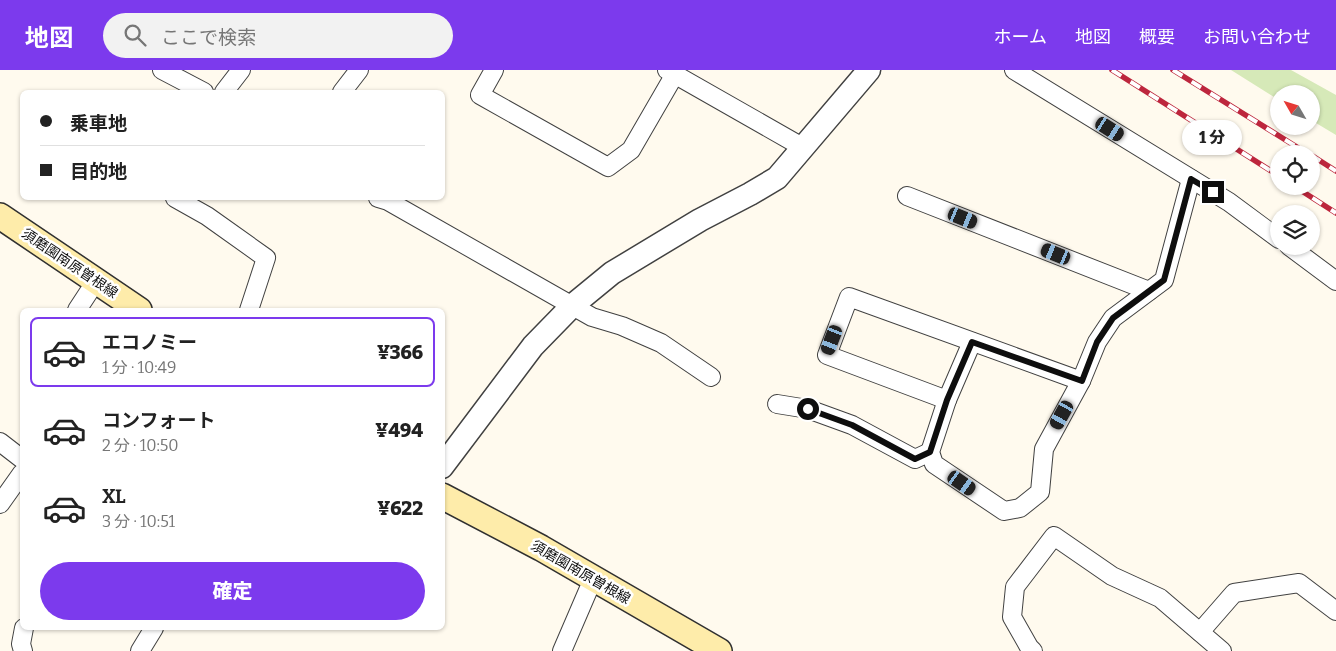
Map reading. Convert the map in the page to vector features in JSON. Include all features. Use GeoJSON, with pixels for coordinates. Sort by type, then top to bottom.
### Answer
{"type":"FeatureCollection","features":[{"type":"Feature","properties":{"kind":"main road","name":"須磨園南原曽根線"},"geometry":{"type":"LineString","coordinates":[[0,216],[136,308]]}},
{"type":"Feature","properties":{"kind":"main road","name":"須磨園南原曽根線"},"geometry":{"type":"LineString","coordinates":[[445,498],[541,548],[719,651]]}},
{"type":"Feature","properties":{"kind":"street"},"geometry":{"type":"LineString","coordinates":[[162,70],[200,90]]}},
{"type":"Feature","properties":{"kind":"street"},"geometry":{"type":"LineString","coordinates":[[226,90],[241,70]]}},
{"type":"Feature","properties":{"kind":"street"},"geometry":{"type":"LineString","coordinates":[[344,90],[359,70]]}},
{"type":"Feature","properties":{"kind":"street"},"geometry":{"type":"LineString","coordinates":[[494,70],[480,94],[608,167],[631,150],[671,72],[804,148]]}},
{"type":"Feature","properties":{"kind":"street"},"geometry":{"type":"LineString","coordinates":[[445,463],[533,346],[573,305],[612,273],[700,220],[777,178],[869,70]]}},
{"type":"Feature","properties":{"kind":"street"},"geometry":{"type":"LineString","coordinates":[[1014,70],[1229,202],[1270,232]]}},
{"type":"Feature","properties":{"kind":"street"},"geometry":{"type":"LineString","coordinates":[[972,342],[947,400],[930,452],[934,464],[1004,511],[1020,508],[1040,492],[1044,449],[1082,381],[1097,342],[1113,318],[1164,280],[1191,179]]}},
{"type":"Feature","properties":{"kind":"street"},"geometry":{"type":"LineString","coordinates":[[907,196],[1149,291]]}},
{"type":"Feature","properties":{"kind":"street"},"geometry":{"type":"LineString","coordinates":[[178,200],[206,216],[266,258],[250,308]]}},
{"type":"Feature","properties":{"kind":"street"},"geometry":{"type":"LineString","coordinates":[[385,200],[592,317],[622,326],[661,343],[711,377]]}},
{"type":"Feature","properties":{"kind":"street"},"geometry":{"type":"LineString","coordinates":[[1301,255],[1336,281]]}},
{"type":"Feature","properties":{"kind":"street"},"geometry":{"type":"LineString","coordinates":[[78,308],[96,281]]}},
{"type":"Feature","properties":{"kind":"street"},"geometry":{"type":"LineString","coordinates":[[947,400],[827,355],[849,297],[1082,381]]}},
{"type":"Feature","properties":{"kind":"street"},"geometry":{"type":"LineString","coordinates":[[778,404],[808,409],[852,425],[915,459],[930,452]]}},
{"type":"Feature","properties":{"kind":"street"},"geometry":{"type":"LineString","coordinates":[[0,442],[20,457]]}},
{"type":"Feature","properties":{"kind":"street"},"geometry":{"type":"LineString","coordinates":[[0,504],[20,476]]}},
{"type":"Feature","properties":{"kind":"street"},"geometry":{"type":"LineString","coordinates":[[1033,651],[1028,647],[1012,616],[1015,587],[1054,536],[1112,576],[1160,598],[1222,651]]}},
{"type":"Feature","properties":{"kind":"street"},"geometry":{"type":"LineString","coordinates":[[562,651],[593,579]]}},
{"type":"Feature","properties":{"kind":"street"},"geometry":{"type":"LineString","coordinates":[[1200,632],[1234,593],[1252,590],[1299,583],[1336,611]]}},
{"type":"Feature","properties":{"kind":"street"},"geometry":{"type":"LineString","coordinates":[[23,651],[21,644],[24,630]]}},
{"type":"Feature","properties":{"kind":"street"},"geometry":{"type":"LineString","coordinates":[[140,651],[153,630]]}},
{"type":"Feature","properties":{"kind":"green space"},"geometry":{"type":"Polygon","coordinates":[[[1231,70],[1291,70],[1318,85],[1270,85],[1270,94],[1231,70]]]}},
{"type":"Feature","properties":{"kind":"green space"},"geometry":{"type":"Polygon","coordinates":[[[1320,86],[1336,95],[1336,135],[1320,125],[1320,86]]]}},
{"type":"Feature","properties":{"kind":"railway"},"geometry":{"type":"LineString","coordinates":[[1112,70],[1270,170]]}},
{"type":"Feature","properties":{"kind":"railway"},"geometry":{"type":"LineString","coordinates":[[1173,70],[1294,145]]}},
{"type":"Feature","properties":{"kind":"railway"},"geometry":{"type":"LineString","coordinates":[[1320,161],[1336,171]]}},
{"type":"Feature","properties":{"kind":"railway"},"geometry":{"type":"LineString","coordinates":[[1308,195],[1336,213]]}},
{"type":"Feature","properties":{"kind":"route"},"geometry":{"type":"LineString","coordinates":[[808,409],[852,425],[915,459],[930,452],[947,400],[972,342],[1082,381],[1097,342],[1113,318],[1164,280],[1191,179],[1213,192]]}}]}
